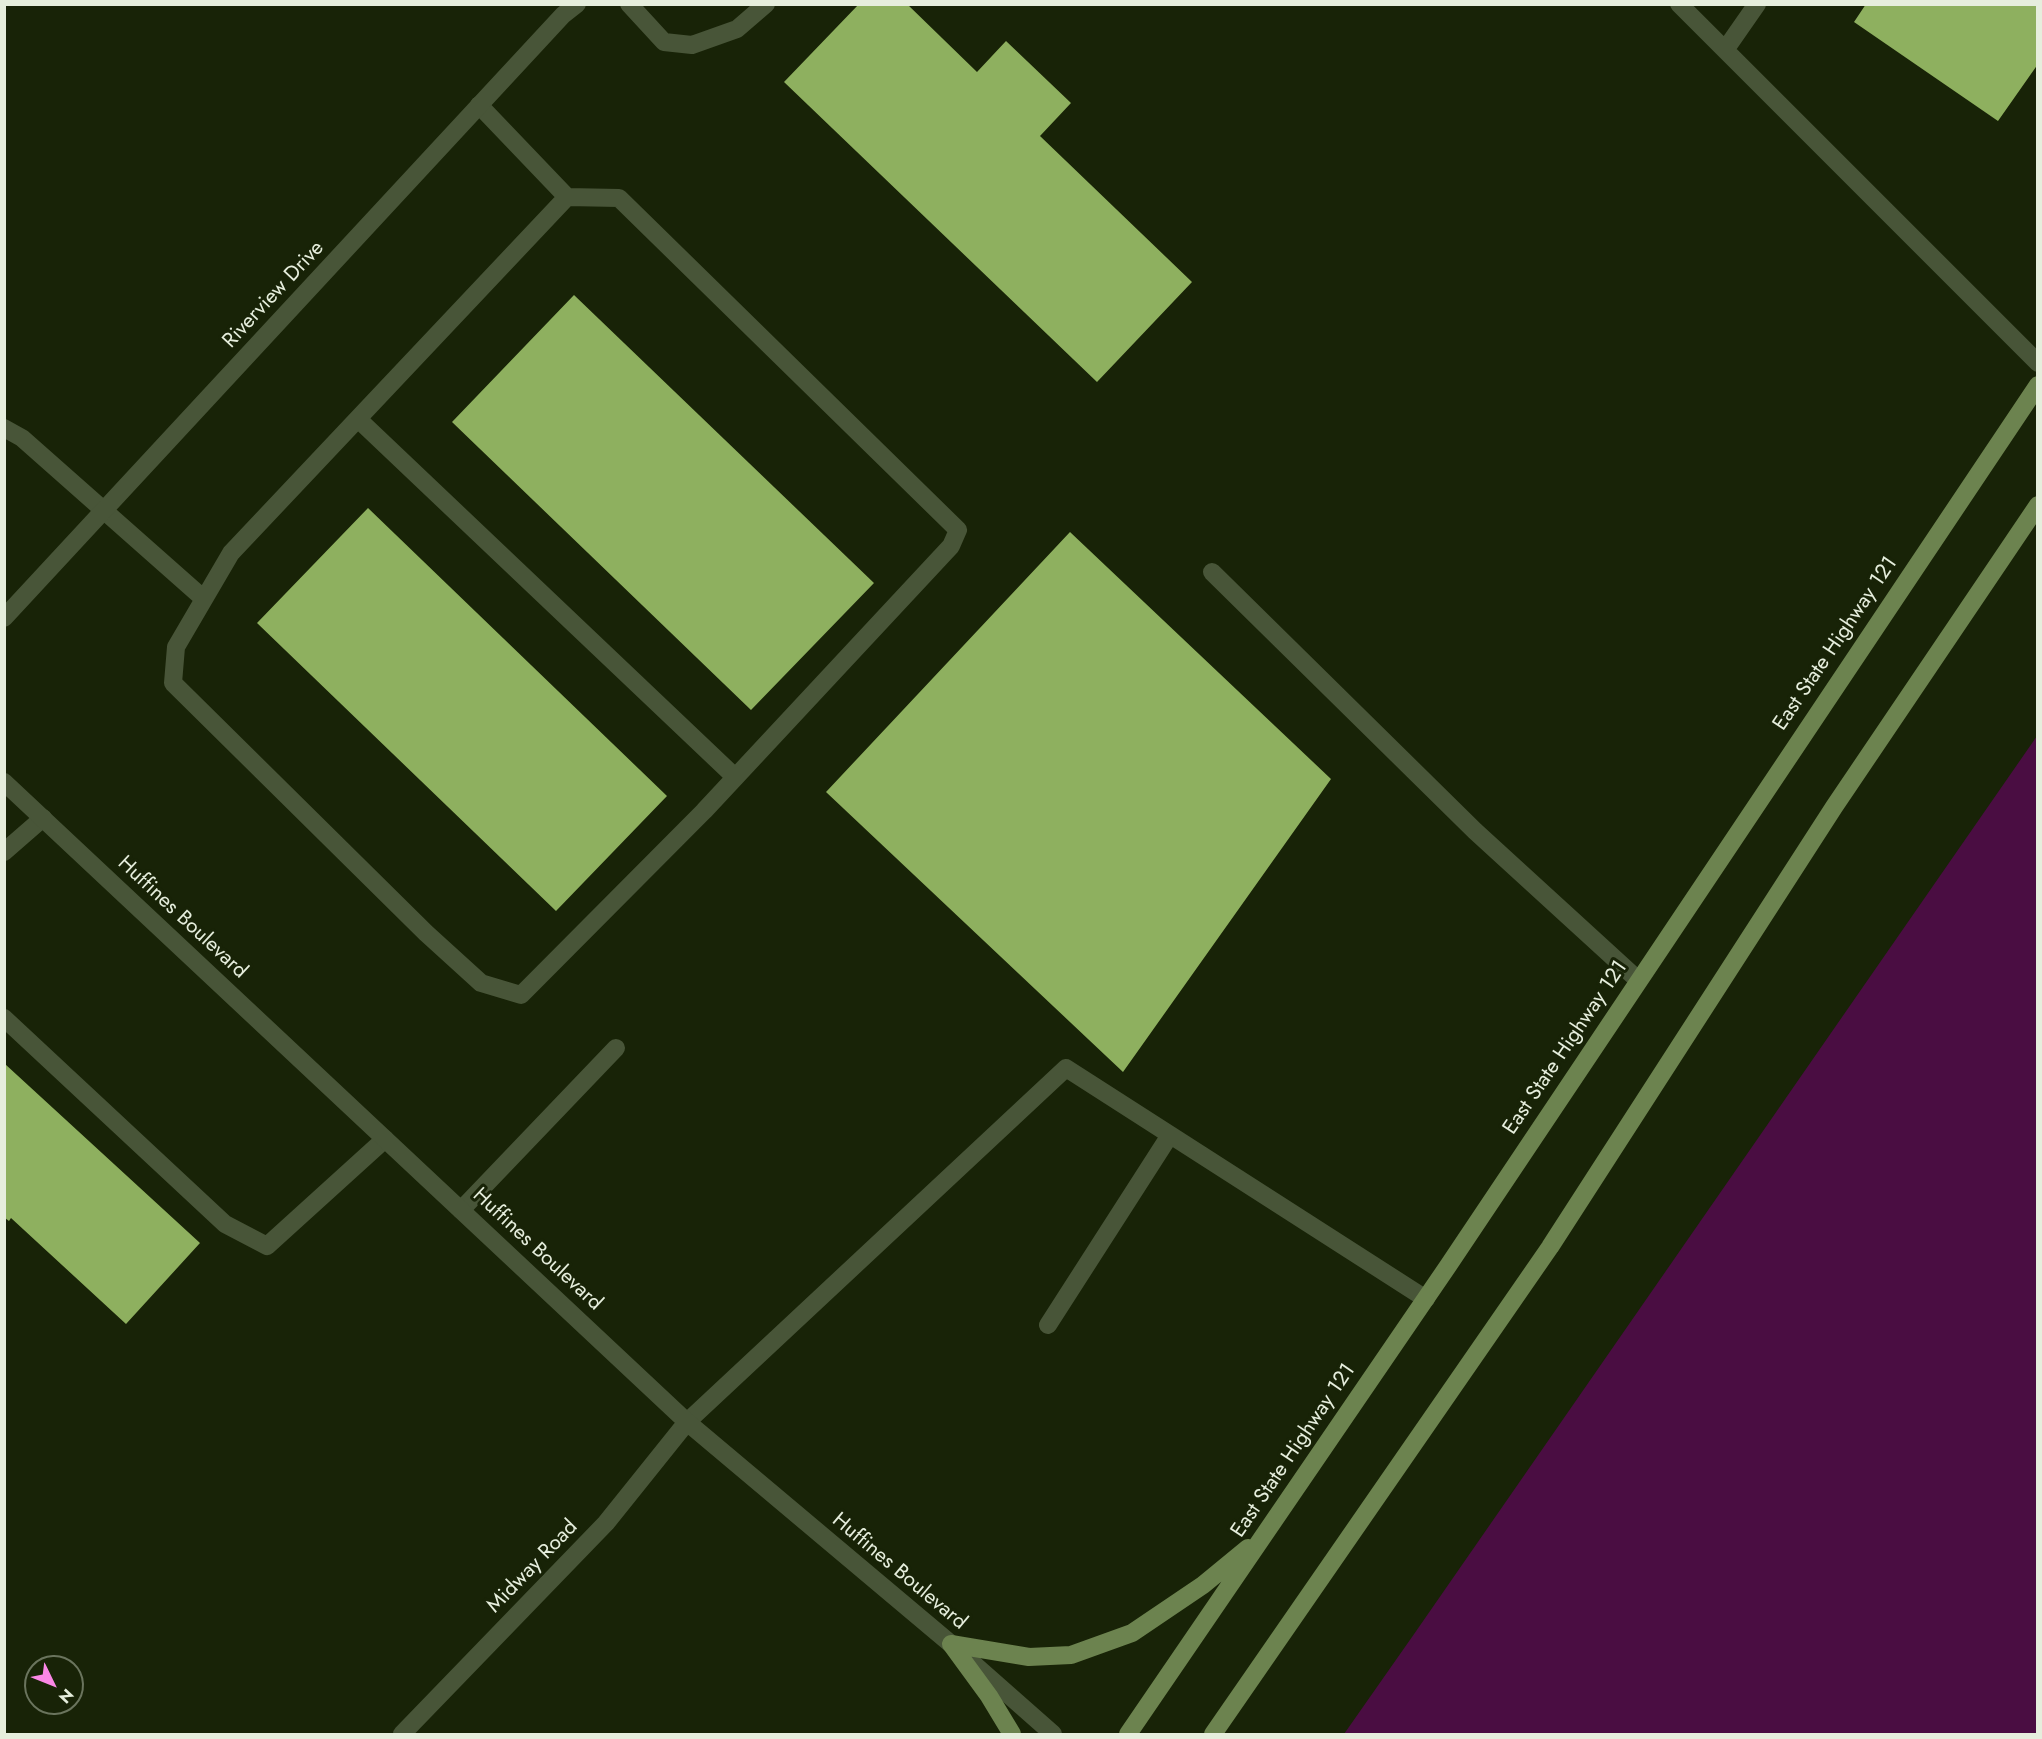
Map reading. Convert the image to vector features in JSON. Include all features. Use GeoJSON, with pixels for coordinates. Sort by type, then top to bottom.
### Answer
{"type":"FeatureCollection","features":[{"type":"Feature","properties":{"kind":"main road","name":"East State Highway 121"},"geometry":{"type":"LineString","coordinates":[[1128,1734],[1426,1299],[2037,385]]}},
{"type":"Feature","properties":{"kind":"main road"},"geometry":{"type":"LineString","coordinates":[[1213,1734],[1550,1246],[1834,807],[2037,505]]}},
{"type":"Feature","properties":{"kind":"main road"},"geometry":{"type":"LineString","coordinates":[[951,1644],[1029,1657],[1071,1655],[1132,1633],[1203,1585],[1265,1534]]}},
{"type":"Feature","properties":{"kind":"main road"},"geometry":{"type":"LineString","coordinates":[[951,1644],[989,1696],[1012,1734]]}},
{"type":"Feature","properties":{"kind":"street","name":"Riverview Drive"},"geometry":{"type":"LineString","coordinates":[[4,618],[479,105],[563,15],[577,4]]}},
{"type":"Feature","properties":{"kind":"street"},"geometry":{"type":"LineString","coordinates":[[628,4],[664,42],[692,45],[737,29],[766,4]]}},
{"type":"Feature","properties":{"kind":"street"},"geometry":{"type":"LineString","coordinates":[[1680,4],[2037,363]]}},
{"type":"Feature","properties":{"kind":"street"},"geometry":{"type":"LineString","coordinates":[[1725,50],[1757,4]]}},
{"type":"Feature","properties":{"kind":"street"},"geometry":{"type":"LineString","coordinates":[[479,105],[567,197],[619,198],[958,530],[951,546],[735,777],[521,995],[482,983],[426,933],[173,683],[176,647],[231,553],[567,197]]}},
{"type":"Feature","properties":{"kind":"street"},"geometry":{"type":"LineString","coordinates":[[358,419],[735,777]]}},
{"type":"Feature","properties":{"kind":"street"},"geometry":{"type":"LineString","coordinates":[[4,428],[22,438],[204,599]]}},
{"type":"Feature","properties":{"kind":"street"},"geometry":{"type":"LineString","coordinates":[[1212,572],[1475,831],[1638,980]]}},
{"type":"Feature","properties":{"kind":"street","name":"Huffines Boulevard"},"geometry":{"type":"LineString","coordinates":[[4,782],[687,1422],[951,1644],[1053,1734]]}},
{"type":"Feature","properties":{"kind":"street"},"geometry":{"type":"LineString","coordinates":[[4,852],[43,818]]}},
{"type":"Feature","properties":{"kind":"street"},"geometry":{"type":"LineString","coordinates":[[4,1018],[225,1224],[267,1246],[385,1139]]}},
{"type":"Feature","properties":{"kind":"street"},"geometry":{"type":"LineString","coordinates":[[461,1210],[616,1048]]}},
{"type":"Feature","properties":{"kind":"street","name":"Midway Road"},"geometry":{"type":"LineString","coordinates":[[402,1734],[606,1523],[687,1422],[1066,1068],[1170,1135]]}},
{"type":"Feature","properties":{"kind":"street"},"geometry":{"type":"LineString","coordinates":[[1048,1325],[1170,1135],[1426,1299]]}},
{"type":"Feature","properties":{"kind":"shaded area"},"geometry":{"type":"Polygon","coordinates":[[[2037,736],[2037,1734],[1344,1734],[1412,1637],[2037,736]]]}},
{"type":"Feature","properties":{"kind":"building"},"geometry":{"type":"Polygon","coordinates":[[[859,4],[907,4],[977,72],[1006,41],[1071,103],[1040,136],[1192,282],[1097,382],[784,82],[859,4]]]}},
{"type":"Feature","properties":{"kind":"building"},"geometry":{"type":"Polygon","coordinates":[[[1866,4],[2038,4],[2038,64],[1998,121],[1854,22],[1866,4]]]}},
{"type":"Feature","properties":{"kind":"building"},"geometry":{"type":"Polygon","coordinates":[[[574,295],[874,583],[751,710],[452,422],[574,295]]]}},
{"type":"Feature","properties":{"kind":"building"},"geometry":{"type":"Polygon","coordinates":[[[368,508],[667,796],[556,911],[257,623],[368,508]]]}},
{"type":"Feature","properties":{"kind":"building"},"geometry":{"type":"Polygon","coordinates":[[[1070,532],[1331,779],[1123,1072],[826,792],[1070,532]]]}},
{"type":"Feature","properties":{"kind":"building"},"geometry":{"type":"Polygon","coordinates":[[[5,1064],[200,1243],[126,1324],[11,1218],[9,1221],[5,1218],[5,1064]]]}}]}
